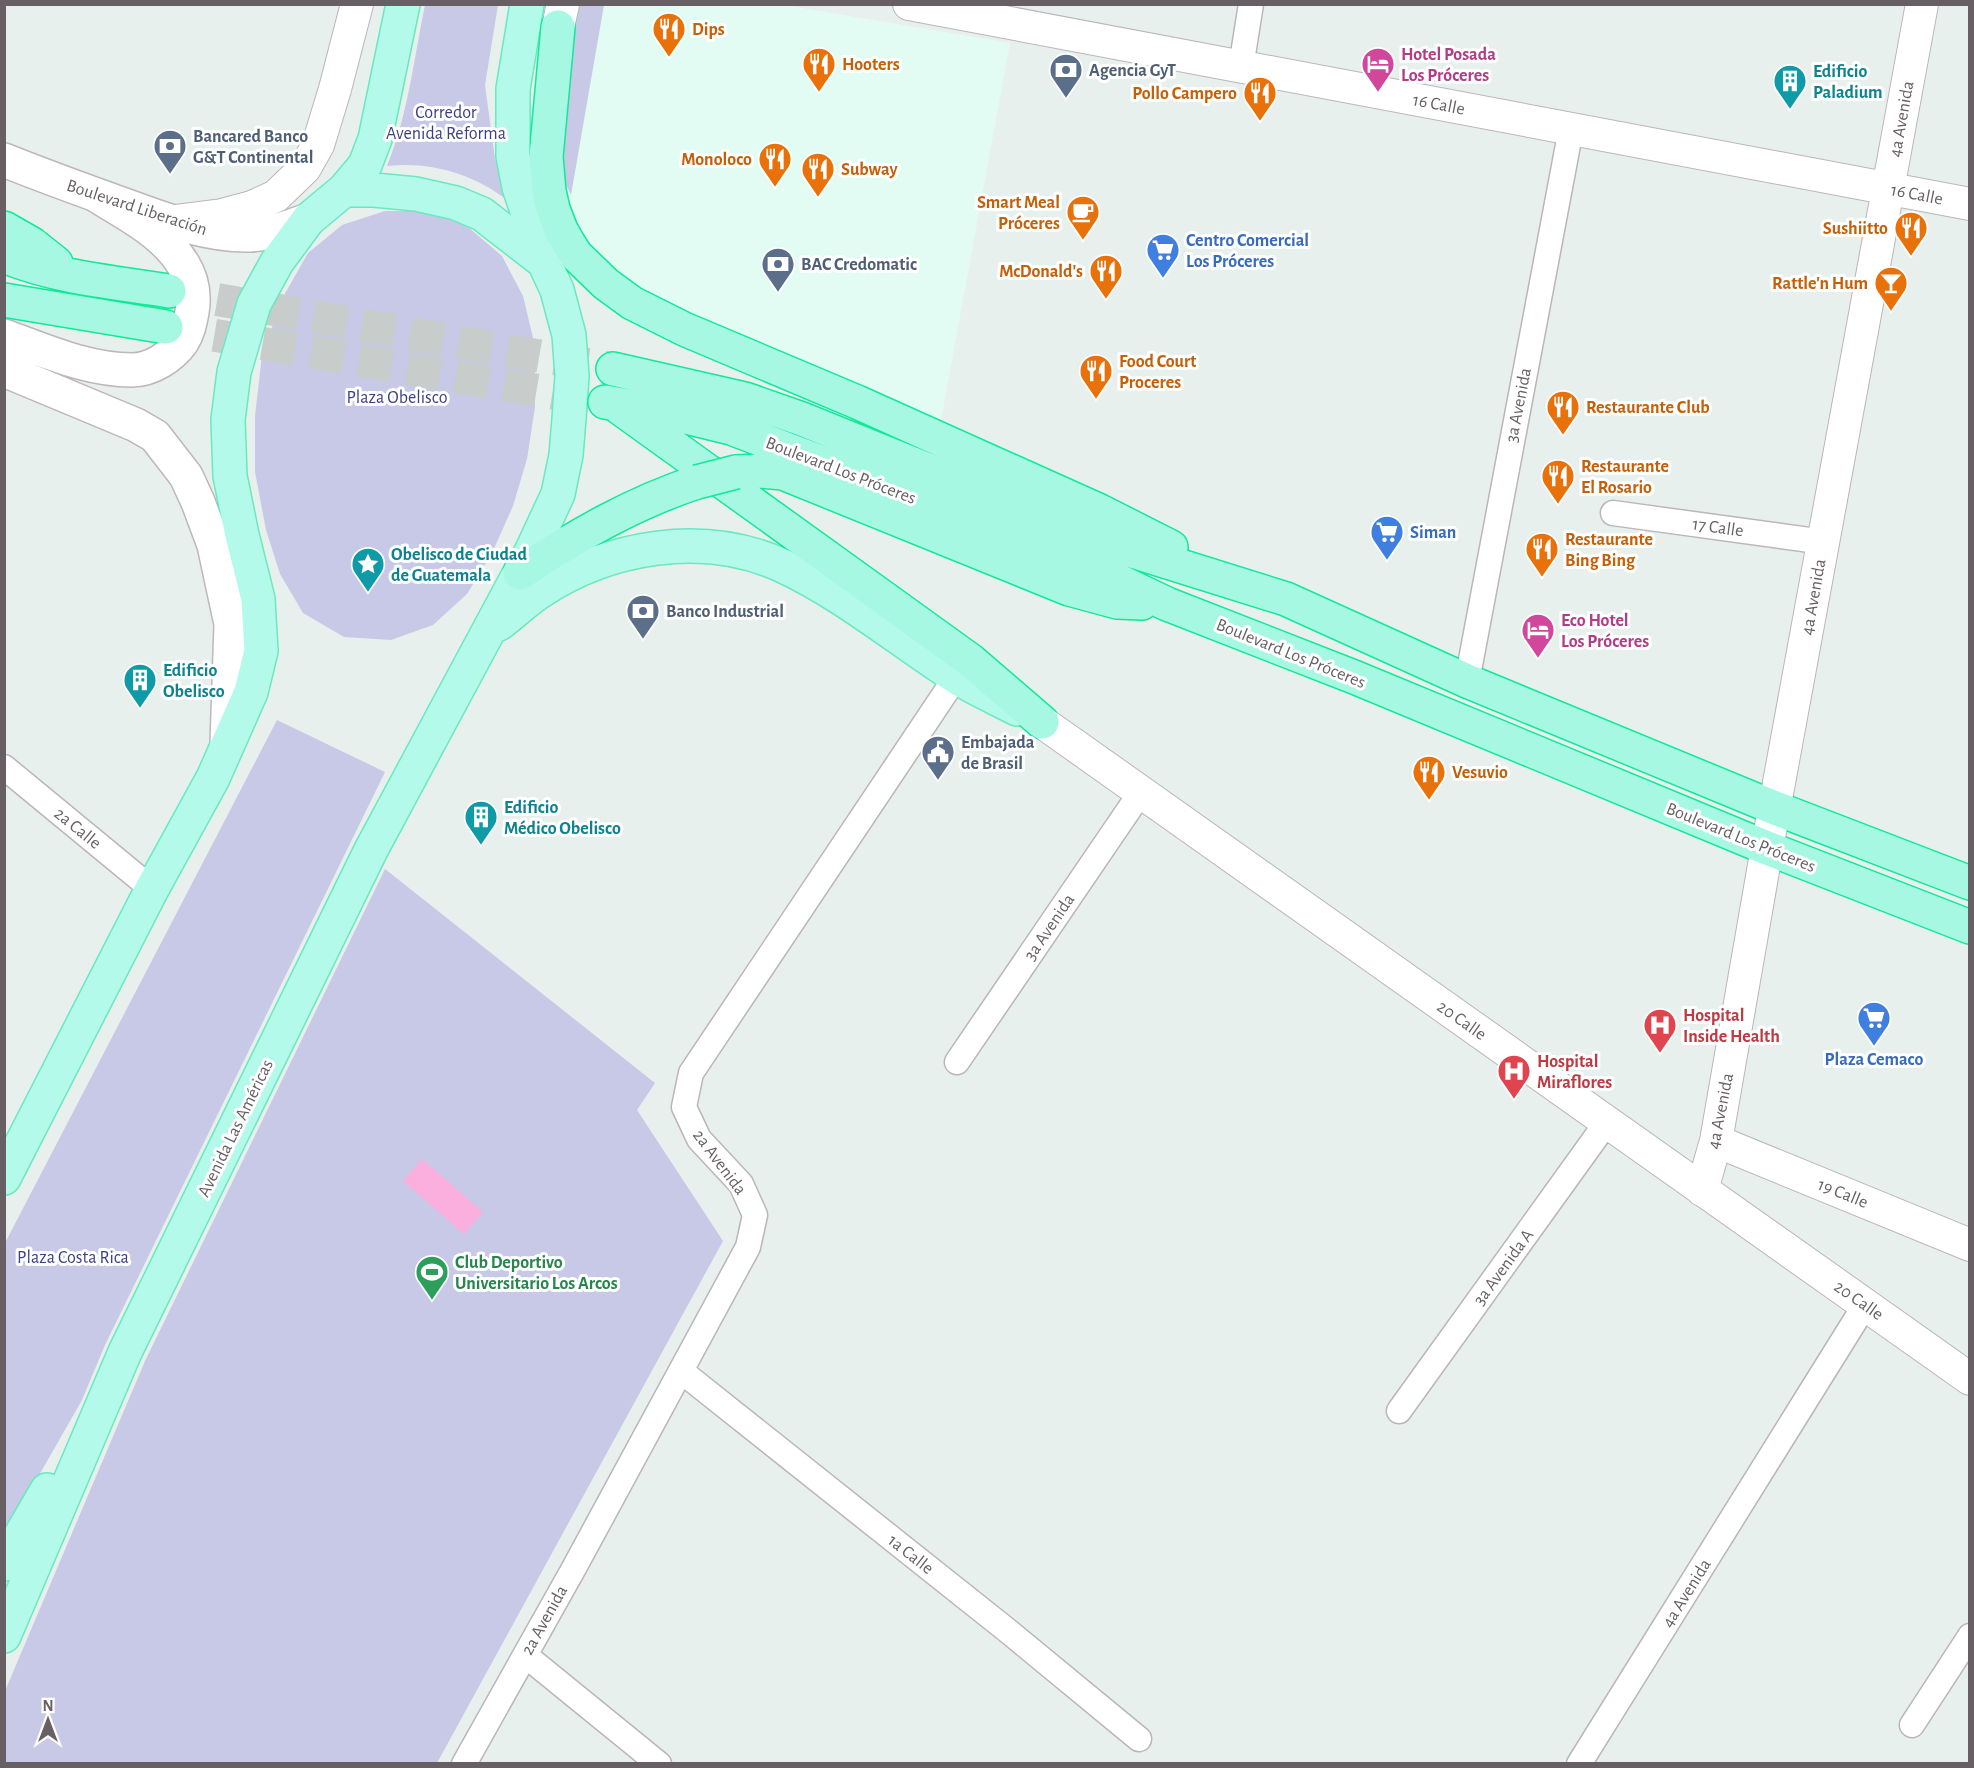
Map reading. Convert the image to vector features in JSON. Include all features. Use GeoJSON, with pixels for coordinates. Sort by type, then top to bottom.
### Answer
{"type":"FeatureCollection","features":[{"type":"Feature","properties":{"kind":"highway"},"geometry":{"type":"LineString","coordinates":[[561,16],[546,157],[549,191],[561,230],[569,244],[576,255],[606,284],[632,303],[684,329],[920,430],[1100,511],[1167,545],[1286,599]]}},
{"type":"Feature","properties":{"kind":"highway"},"geometry":{"type":"LineString","coordinates":[[4,228],[33,244],[74,277]]}},
{"type":"Feature","properties":{"kind":"highway"},"geometry":{"type":"LineString","coordinates":[[4,256],[28,266],[74,277],[169,291]]}},
{"type":"Feature","properties":{"kind":"highway"},"geometry":{"type":"LineString","coordinates":[[4,300],[166,327]]}},
{"type":"Feature","properties":{"kind":"highway","name":"Boulevard Los Próceres"},"geometry":{"type":"LineString","coordinates":[[614,369],[745,399],[802,419],[1110,544],[1286,599],[1467,681],[1775,808],[1970,883]]}},
{"type":"Feature","properties":{"kind":"highway","name":"Boulevard Los Próceres"},"geometry":{"type":"LineString","coordinates":[[1042,723],[970,660],[609,403],[678,415],[731,428],[902,493],[1106,575],[1167,604],[1354,677],[1767,848],[1970,927]]}},
{"type":"Feature","properties":{"kind":"highway"},"geometry":{"type":"LineString","coordinates":[[520,573],[570,540],[652,499],[697,482],[736,472],[760,471],[783,473],[1070,589],[1117,602],[1167,604]]}},
{"type":"Feature","properties":{"kind":"main road"},"geometry":{"type":"LineString","coordinates":[[4,1178],[152,889],[213,778],[249,699],[261,651],[258,599],[230,476],[228,420],[234,372],[254,304],[277,262],[308,220],[344,190],[365,165],[375,139],[403,4]]}},
{"type":"Feature","properties":{"kind":"main road"},"geometry":{"type":"LineString","coordinates":[[489,632],[548,519],[558,494],[566,455],[572,376],[569,335],[557,290],[544,262],[519,187],[513,156],[513,89],[527,4]]}},
{"type":"Feature","properties":{"kind":"main road"},"geometry":{"type":"LineString","coordinates":[[519,187],[529,124],[540,79],[561,16]]}},
{"type":"Feature","properties":{"kind":"main road","name":"Boulevard Liberación"},"geometry":{"type":"LineString","coordinates":[[4,160],[175,222],[213,232],[250,235],[283,229],[308,220]]}},
{"type":"Feature","properties":{"kind":"main road"},"geometry":{"type":"LineString","coordinates":[[344,190],[416,194],[456,203],[482,214],[544,262]]}},
{"type":"Feature","properties":{"kind":"main road"},"geometry":{"type":"LineString","coordinates":[[82,364],[134,370],[158,363],[183,341],[189,328],[194,303],[187,270],[172,247],[143,224],[94,194]]}},
{"type":"Feature","properties":{"kind":"main road"},"geometry":{"type":"LineString","coordinates":[[4,336],[82,364],[99,375],[121,382],[153,385],[180,375],[202,351],[213,322],[215,291],[207,264],[175,222]]}},
{"type":"Feature","properties":{"kind":"main road"},"geometry":{"type":"LineString","coordinates":[[4,370],[146,430],[155,436],[186,476],[212,539],[231,624],[227,745]]}},
{"type":"Feature","properties":{"kind":"main road"},"geometry":{"type":"LineString","coordinates":[[489,632],[538,593],[570,575],[609,559],[663,547],[731,549],[778,564],[813,581],[956,677],[1042,723]]}},
{"type":"Feature","properties":{"kind":"main road","name":"Avenida Las Américas"},"geometry":{"type":"LineString","coordinates":[[4,1636],[125,1352],[371,850],[489,632]]}},
{"type":"Feature","properties":{"kind":"main road"},"geometry":{"type":"LineString","coordinates":[[4,1564],[125,1352]]}},
{"type":"Feature","properties":{"kind":"street"},"geometry":{"type":"LineString","coordinates":[[175,222],[252,207],[276,196],[301,173],[313,157],[318,145],[357,4]]}},
{"type":"Feature","properties":{"kind":"street"},"geometry":{"type":"LineString","coordinates":[[1241,67],[1251,4]]}},
{"type":"Feature","properties":{"kind":"street","name":"4a Avenida"},"geometry":{"type":"LineString","coordinates":[[1702,1190],[1716,1141],[1767,848],[1922,4]]}},
{"type":"Feature","properties":{"kind":"street","name":"16 Calle"},"geometry":{"type":"LineString","coordinates":[[919,6],[1970,204]]}},
{"type":"Feature","properties":{"kind":"street","name":"3a Avenida"},"geometry":{"type":"LineString","coordinates":[[1467,681],[1571,129]]}},
{"type":"Feature","properties":{"kind":"street","name":"17 Calle"},"geometry":{"type":"LineString","coordinates":[[1613,513],[1824,542]]}},
{"type":"Feature","properties":{"kind":"street","name":"2a Avenida"},"geometry":{"type":"LineString","coordinates":[[464,1764],[748,1247],[755,1215],[741,1184],[699,1139],[684,1107],[691,1073],[956,677]]}},
{"type":"Feature","properties":{"kind":"street","name":"20 Calle"},"geometry":{"type":"LineString","coordinates":[[1042,723],[1702,1190],[1858,1318],[1970,1378]]}},
{"type":"Feature","properties":{"kind":"street","name":"2a Calle"},"geometry":{"type":"LineString","coordinates":[[4,767],[152,889]]}},
{"type":"Feature","properties":{"kind":"street","name":"3a Avenida"},"geometry":{"type":"LineString","coordinates":[[957,1062],[1141,792]]}},
{"type":"Feature","properties":{"kind":"street","name":"3a Avenida A"},"geometry":{"type":"LineString","coordinates":[[1399,1411],[1607,1122]]}},
{"type":"Feature","properties":{"kind":"street","name":"19 Calle"},"geometry":{"type":"LineString","coordinates":[[1716,1141],[1970,1245]]}},
{"type":"Feature","properties":{"kind":"street","name":"4a Avenida"},"geometry":{"type":"LineString","coordinates":[[1579,1764],[1858,1318]]}},
{"type":"Feature","properties":{"kind":"street","name":"1a Calle"},"geometry":{"type":"LineString","coordinates":[[681,1371],[1139,1739]]}},
{"type":"Feature","properties":{"kind":"street"},"geometry":{"type":"LineString","coordinates":[[1912,1725],[1970,1636]]}},
{"type":"Feature","properties":{"kind":"street"},"geometry":{"type":"LineString","coordinates":[[525,1655],[659,1764]]}},
{"type":"Feature","properties":{"kind":"shaded area"},"geometry":{"type":"Polygon","coordinates":[[[564,5],[784,5],[1010,43],[941,420],[643,302],[596,255],[569,212],[554,176],[564,5]]]}},
{"type":"Feature","properties":{"kind":"shaded area"},"geometry":{"type":"Polygon","coordinates":[[[422,1159],[483,1212],[464,1234],[403,1181],[422,1159]]]}},
{"type":"Feature","properties":{"kind":"green space","name":"Corredor Avenida Reforma"},"geometry":{"type":"Polygon","coordinates":[[[425,5],[498,5],[485,85],[495,159],[507,200],[480,183],[451,171],[419,166],[387,166],[410,86],[425,5]]]}},
{"type":"Feature","properties":{"kind":"green space"},"geometry":{"type":"Polygon","coordinates":[[[570,5],[604,5],[571,195],[557,166],[570,5]]]}},
{"type":"Feature","properties":{"kind":"green space","name":"Plaza Obelisco"},"geometry":{"type":"Polygon","coordinates":[[[385,211],[430,211],[468,227],[502,256],[523,296],[535,346],[535,407],[527,459],[513,506],[492,553],[467,594],[433,625],[391,640],[344,637],[303,613],[280,574],[266,530],[255,472],[255,416],[262,355],[283,297],[308,253],[342,225],[385,211]]]}},
{"type":"Feature","properties":{"kind":"green space","name":"Plaza Costa Rica"},"geometry":{"type":"Polygon","coordinates":[[[277,720],[385,772],[105,1345],[82,1400],[5,1535],[5,1243],[277,720]]]}},
{"type":"Feature","properties":{"kind":"green space","name":"Club Deportivo Universitario Los Arcos"},"geometry":{"type":"Polygon","coordinates":[[[385,869],[655,1083],[637,1110],[723,1241],[437,1763],[5,1764],[5,1691],[145,1361],[385,869]]]}},
{"type":"Feature","properties":{"kind":"tunnel"},"geometry":{"type":"LineString","coordinates":[[169,291],[613,369]]}},
{"type":"Feature","properties":{"kind":"tunnel"},"geometry":{"type":"LineString","coordinates":[[166,327],[599,401]]}},
{"type":"Feature","properties":{"kind":"place","name":"Dips"},"geometry":{"type":"Point","coordinates":[669,58]}},
{"type":"Feature","properties":{"kind":"place","name":"Hooters"},"geometry":{"type":"Point","coordinates":[819,93]}},
{"type":"Feature","properties":{"kind":"place","name":"Hotel Posada Los Próceres"},"geometry":{"type":"Point","coordinates":[1378,93]}},
{"type":"Feature","properties":{"kind":"place","name":"Agencia GyT"},"geometry":{"type":"Point","coordinates":[1066,99]}},
{"type":"Feature","properties":{"kind":"place","name":"Edificio Paladium"},"geometry":{"type":"Point","coordinates":[1790,110]}},
{"type":"Feature","properties":{"kind":"place","name":"Pollo Campero"},"geometry":{"type":"Point","coordinates":[1260,122]}},
{"type":"Feature","properties":{"kind":"place","name":"Bancared Banco G&T Continental"},"geometry":{"type":"Point","coordinates":[170,175]}},
{"type":"Feature","properties":{"kind":"place","name":"Monoloco"},"geometry":{"type":"Point","coordinates":[775,188]}},
{"type":"Feature","properties":{"kind":"place","name":"Subway"},"geometry":{"type":"Point","coordinates":[818,198]}},
{"type":"Feature","properties":{"kind":"place","name":"Smart Meal Próceres"},"geometry":{"type":"Point","coordinates":[1083,241]}},
{"type":"Feature","properties":{"kind":"place","name":"Sushiitto"},"geometry":{"type":"Point","coordinates":[1911,257]}},
{"type":"Feature","properties":{"kind":"place","name":"Centro Comercial Los Próceres"},"geometry":{"type":"Point","coordinates":[1163,279]}},
{"type":"Feature","properties":{"kind":"place","name":"BAC Credomatic"},"geometry":{"type":"Point","coordinates":[778,293]}},
{"type":"Feature","properties":{"kind":"place","name":"McDonald's"},"geometry":{"type":"Point","coordinates":[1106,300]}},
{"type":"Feature","properties":{"kind":"place","name":"Rattle'n Hum"},"geometry":{"type":"Point","coordinates":[1891,312]}},
{"type":"Feature","properties":{"kind":"place","name":"Food Court Proceres"},"geometry":{"type":"Point","coordinates":[1096,400]}},
{"type":"Feature","properties":{"kind":"place","name":"Restaurante Club"},"geometry":{"type":"Point","coordinates":[1563,436]}},
{"type":"Feature","properties":{"kind":"place","name":"Restaurante El Rosario"},"geometry":{"type":"Point","coordinates":[1558,505]}},
{"type":"Feature","properties":{"kind":"place","name":"Siman"},"geometry":{"type":"Point","coordinates":[1387,561]}},
{"type":"Feature","properties":{"kind":"place","name":"Restaurante Bing Bing"},"geometry":{"type":"Point","coordinates":[1542,578]}},
{"type":"Feature","properties":{"kind":"place","name":"Obelisco de Ciudad de Guatemala"},"geometry":{"type":"Point","coordinates":[368,593]}},
{"type":"Feature","properties":{"kind":"place","name":"Banco Industrial"},"geometry":{"type":"Point","coordinates":[643,640]}},
{"type":"Feature","properties":{"kind":"place","name":"Eco Hotel Los Próceres"},"geometry":{"type":"Point","coordinates":[1538,659]}},
{"type":"Feature","properties":{"kind":"place","name":"Edificio Obelisco"},"geometry":{"type":"Point","coordinates":[140,709]}},
{"type":"Feature","properties":{"kind":"place","name":"Embajada de Brasil"},"geometry":{"type":"Point","coordinates":[938,781]}},
{"type":"Feature","properties":{"kind":"place","name":"Vesuvio"},"geometry":{"type":"Point","coordinates":[1429,801]}},
{"type":"Feature","properties":{"kind":"place","name":"Edificio Médico Obelisco"},"geometry":{"type":"Point","coordinates":[481,846]}},
{"type":"Feature","properties":{"kind":"place","name":"Plaza Cemaco"},"geometry":{"type":"Point","coordinates":[1874,1047]}},
{"type":"Feature","properties":{"kind":"place","name":"Hospital Inside Health"},"geometry":{"type":"Point","coordinates":[1660,1054]}},
{"type":"Feature","properties":{"kind":"place","name":"Hospital Miraflores"},"geometry":{"type":"Point","coordinates":[1514,1100]}},
{"type":"Feature","properties":{"kind":"place","name":"Club Deportivo Universitario Los Arcos"},"geometry":{"type":"Point","coordinates":[432,1301]}}]}
